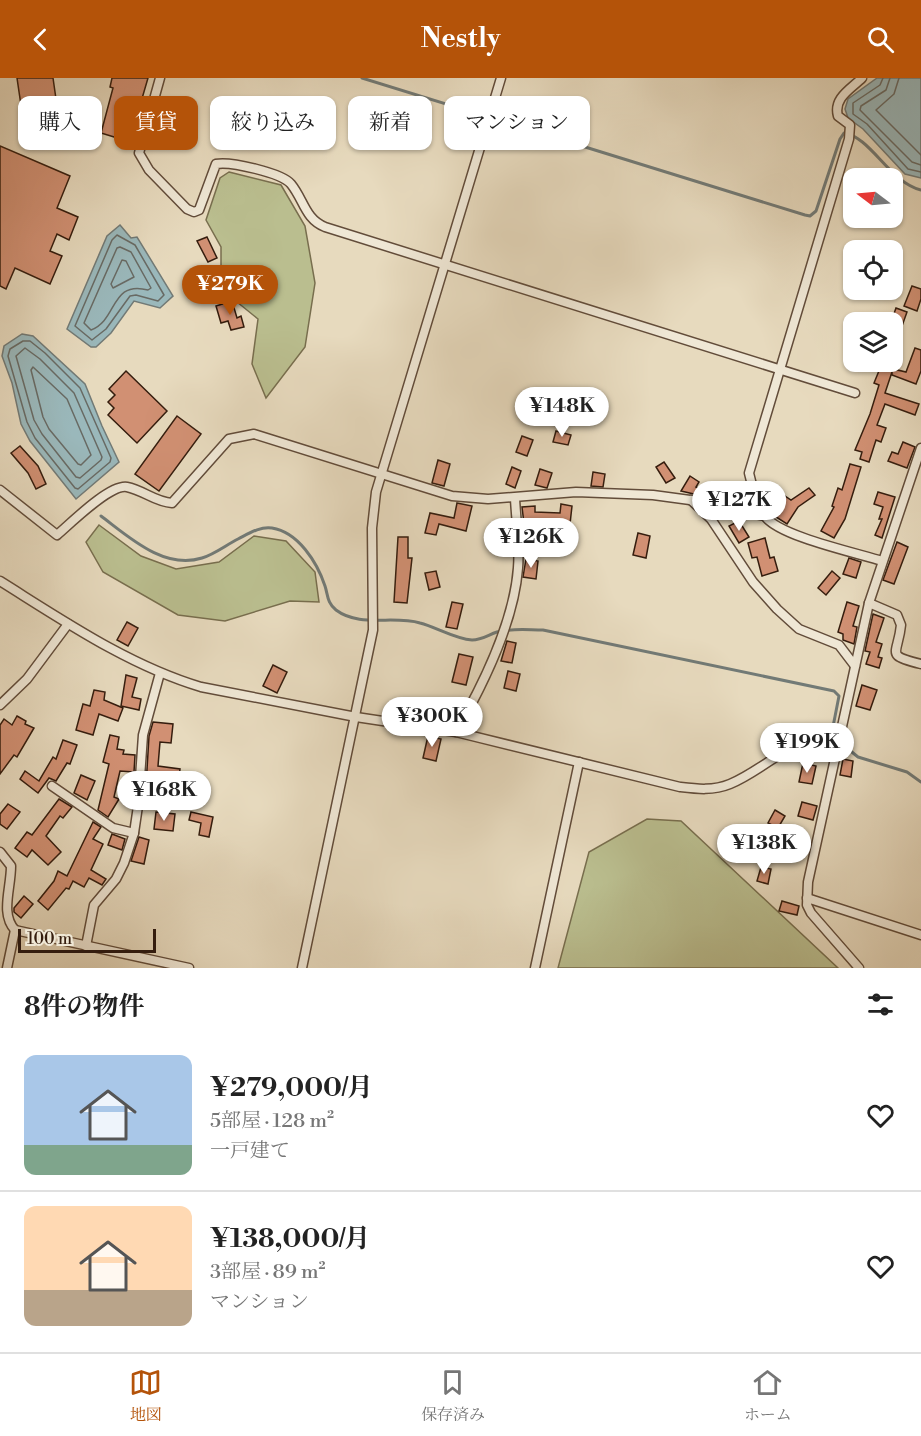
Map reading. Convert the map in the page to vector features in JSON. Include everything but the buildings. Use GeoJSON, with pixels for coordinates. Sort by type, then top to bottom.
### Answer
{"type":"FeatureCollection","features":[{"type":"Feature","properties":{"kind":"street"},"geometry":{"type":"LineString","coordinates":[[160,78],[139,153],[149,170],[187,209],[194,212],[202,205],[216,164],[232,164],[285,178],[292,185],[316,224],[855,393]]}},
{"type":"Feature","properties":{"kind":"street"},"geometry":{"type":"LineString","coordinates":[[302,968],[373,630],[375,613],[372,528],[381,474],[501,78]]}},
{"type":"Feature","properties":{"kind":"street"},"geometry":{"type":"LineString","coordinates":[[765,516],[749,473],[849,139],[850,125],[838,116],[837,104],[842,96],[862,78]]}},
{"type":"Feature","properties":{"kind":"street"},"geometry":{"type":"LineString","coordinates":[[0,490],[57,534],[113,489],[126,487],[163,502],[172,503],[229,440],[254,434],[452,496],[488,499],[607,492],[690,500],[765,516],[786,532],[882,561]]}},
{"type":"Feature","properties":{"kind":"street"},"geometry":{"type":"LineString","coordinates":[[859,968],[811,913],[807,898],[814,852],[869,603],[921,448]]}},
{"type":"Feature","properties":{"kind":"street"},"geometry":{"type":"LineString","coordinates":[[456,732],[483,685],[504,626],[518,568],[515,498]]}},
{"type":"Feature","properties":{"kind":"street"},"geometry":{"type":"LineString","coordinates":[[690,500],[711,519],[753,582],[777,609],[799,629],[839,645],[855,666]]}},
{"type":"Feature","properties":{"kind":"street"},"geometry":{"type":"LineString","coordinates":[[0,581],[129,659],[160,673],[201,687],[356,717],[456,732],[680,787],[704,790],[730,784],[801,743],[827,734],[840,736]]}},
{"type":"Feature","properties":{"kind":"street"},"geometry":{"type":"LineString","coordinates":[[869,603],[897,615],[901,626],[895,649],[896,654],[902,659],[921,664]]}},
{"type":"Feature","properties":{"kind":"street"},"geometry":{"type":"LineString","coordinates":[[0,705],[27,679],[68,624]]}},
{"type":"Feature","properties":{"kind":"street"},"geometry":{"type":"LineString","coordinates":[[86,946],[94,905],[116,879],[134,833],[142,735],[160,673]]}},
{"type":"Feature","properties":{"kind":"street"},"geometry":{"type":"LineString","coordinates":[[535,968],[579,762]]}},
{"type":"Feature","properties":{"kind":"street"},"geometry":{"type":"LineString","coordinates":[[52,786],[113,828],[134,833]]}},
{"type":"Feature","properties":{"kind":"street"},"geometry":{"type":"LineString","coordinates":[[0,852],[11,866],[2,911],[5,920],[15,930],[189,968]]}},
{"type":"Feature","properties":{"kind":"street"},"geometry":{"type":"LineString","coordinates":[[807,898],[921,935]]}},
{"type":"Feature","properties":{"kind":"street"},"geometry":{"type":"LineString","coordinates":[[7,968],[15,930]]}},
{"type":"Feature","properties":{"kind":"green space"},"geometry":{"type":"Polygon","coordinates":[[[229,172],[281,185],[305,226],[315,283],[305,347],[266,398],[252,364],[258,319],[221,289],[221,247],[206,220],[220,178],[229,172]]]}},
{"type":"Feature","properties":{"kind":"green space"},"geometry":{"type":"Polygon","coordinates":[[[99,525],[141,556],[176,569],[219,562],[254,536],[286,541],[315,572],[319,602],[290,601],[225,621],[178,615],[103,572],[86,542],[99,525]]]}},
{"type":"Feature","properties":{"kind":"green space"},"geometry":{"type":"Polygon","coordinates":[[[647,819],[681,821],[838,968],[558,968],[589,852],[647,819]]]}},
{"type":"Feature","properties":{"kind":"water"},"geometry":{"type":"Polygon","coordinates":[[[877,78],[921,78],[921,178],[905,174],[903,168],[899,168],[863,129],[848,118],[845,109],[848,99],[877,78]]]}},
{"type":"Feature","properties":{"kind":"water"},"geometry":{"type":"Polygon","coordinates":[[[120,225],[131,238],[137,237],[173,296],[160,308],[134,301],[111,333],[96,347],[91,347],[67,329],[107,236],[120,225]]]}},
{"type":"Feature","properties":{"kind":"water"},"geometry":{"type":"Polygon","coordinates":[[[22,334],[33,336],[85,384],[119,462],[76,499],[30,441],[21,424],[12,383],[2,356],[4,346],[22,334]]]}},
{"type":"Feature","properties":{"kind":"waterway"},"geometry":{"type":"LineString","coordinates":[[362,78],[805,215],[810,216],[816,211],[844,133],[863,142],[899,178],[921,190]]}},
{"type":"Feature","properties":{"kind":"waterway"},"geometry":{"type":"LineString","coordinates":[[101,516],[135,542],[161,556],[188,561],[211,554],[259,529],[272,528],[281,531],[290,535],[312,558],[333,607],[355,618],[410,621],[472,640],[502,631],[543,630],[834,691],[839,696],[830,742],[842,744],[858,757],[907,772],[921,782]]}}]}
